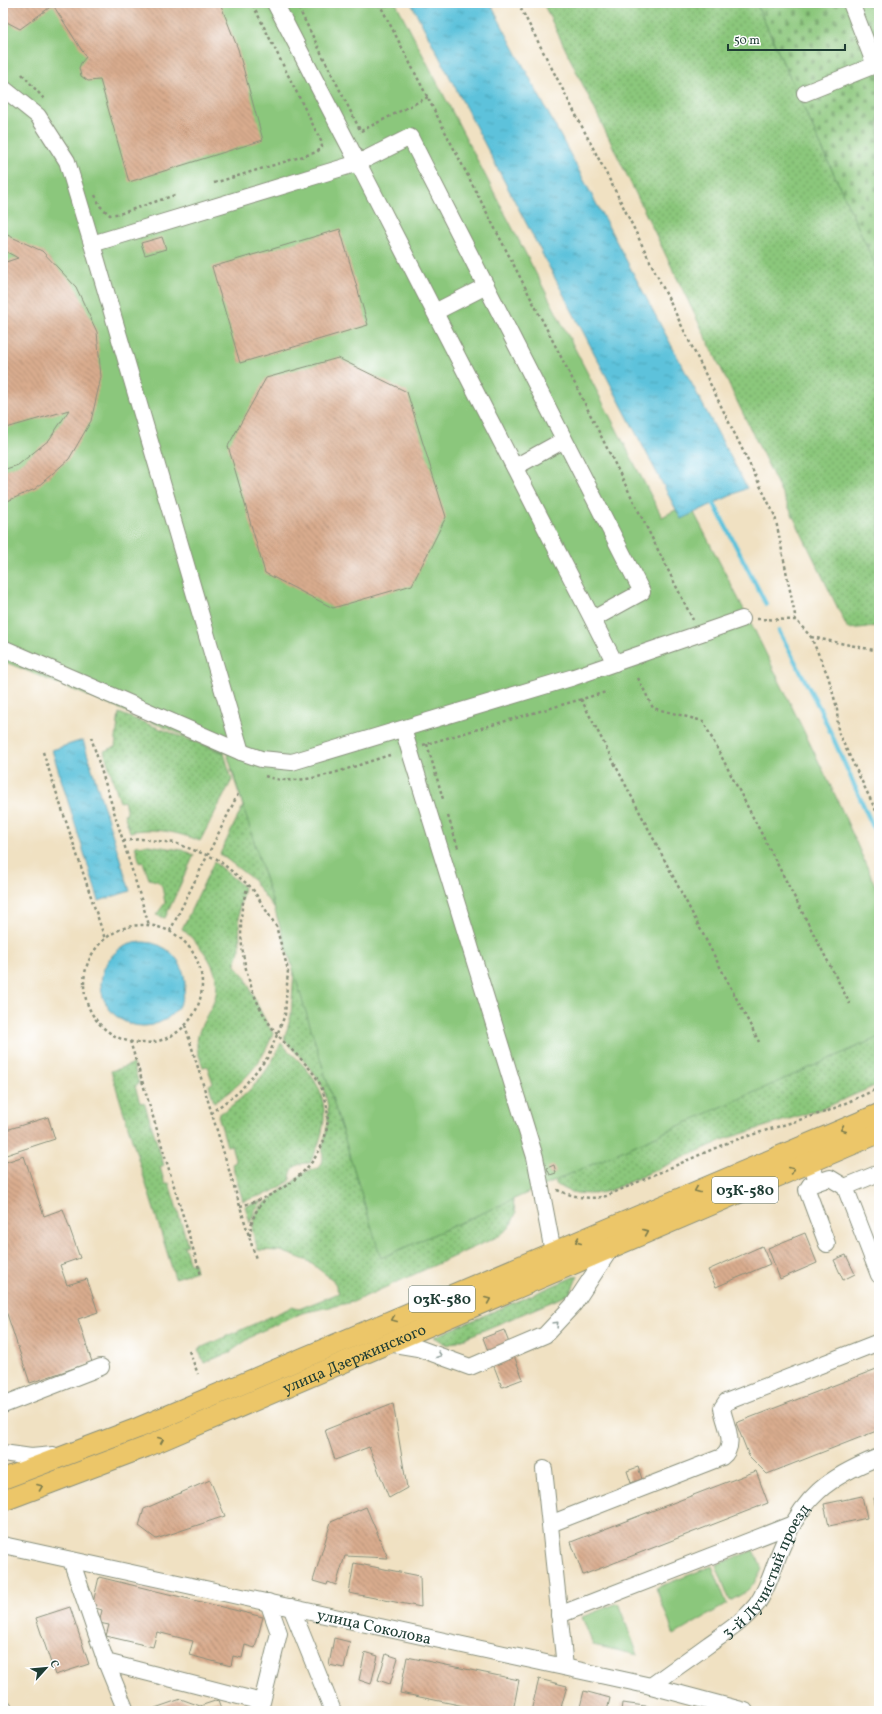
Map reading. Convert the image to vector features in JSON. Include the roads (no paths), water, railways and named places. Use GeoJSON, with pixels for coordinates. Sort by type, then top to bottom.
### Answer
{"type":"FeatureCollection","features":[{"type":"Feature","properties":{"kind":"main road","name":"улица Дзержинского"},"geometry":{"type":"LineString","coordinates":[[3,1501],[146,1447],[388,1343],[554,1261],[879,1114]]}},
{"type":"Feature","properties":{"kind":"main road","name":"улица Дзержинского"},"geometry":{"type":"LineString","coordinates":[[3,1479],[138,1428],[554,1261],[611,1248],[879,1133]]}},
{"type":"Feature","properties":{"kind":"street"},"geometry":{"type":"LineString","coordinates":[[275,3],[615,663]]}},
{"type":"Feature","properties":{"kind":"street"},"geometry":{"type":"LineString","coordinates":[[805,93],[878,68],[851,3]]}},
{"type":"Feature","properties":{"kind":"street"},"geometry":{"type":"LineString","coordinates":[[3,88],[38,116],[67,161],[241,752]]}},
{"type":"Feature","properties":{"kind":"street"},"geometry":{"type":"LineString","coordinates":[[92,244],[358,163],[410,137],[642,592],[593,619]]}},
{"type":"Feature","properties":{"kind":"street"},"geometry":{"type":"LineString","coordinates":[[435,312],[486,286]]}},
{"type":"Feature","properties":{"kind":"street"},"geometry":{"type":"LineString","coordinates":[[515,467],[564,440]]}},
{"type":"Feature","properties":{"kind":"street"},"geometry":{"type":"LineString","coordinates":[[3,648],[241,752],[261,759],[292,762],[615,663],[742,619]]}},
{"type":"Feature","properties":{"kind":"street"},"geometry":{"type":"LineString","coordinates":[[403,729],[535,1158],[554,1261]]}},
{"type":"Feature","properties":{"kind":"street"},"geometry":{"type":"LineString","coordinates":[[810,1162],[818,1182]]}},
{"type":"Feature","properties":{"kind":"street"},"geometry":{"type":"LineString","coordinates":[[845,1187],[879,1173]]}},
{"type":"Feature","properties":{"kind":"street"},"geometry":{"type":"LineString","coordinates":[[827,1244],[808,1194],[808,1186],[830,1178],[845,1187],[879,1275]]}},
{"type":"Feature","properties":{"kind":"street"},"geometry":{"type":"LineString","coordinates":[[388,1343],[418,1348],[470,1366],[538,1338],[545,1335],[574,1304],[611,1248]]}},
{"type":"Feature","properties":{"kind":"street"},"geometry":{"type":"LineString","coordinates":[[550,1524],[722,1457],[727,1453],[729,1447],[729,1437],[722,1408],[726,1402],[879,1342]]}},
{"type":"Feature","properties":{"kind":"street"},"geometry":{"type":"LineString","coordinates":[[3,1405],[101,1367]]}},
{"type":"Feature","properties":{"kind":"street"},"geometry":{"type":"LineString","coordinates":[[3,1453],[31,1457],[86,1448]]}},
{"type":"Feature","properties":{"kind":"street","name":"3-й Лучистый проезд"},"geometry":{"type":"LineString","coordinates":[[651,1686],[735,1626],[756,1605],[771,1580],[781,1549],[793,1524],[810,1498],[829,1481],[854,1467],[879,1457]]}},
{"type":"Feature","properties":{"kind":"street"},"geometry":{"type":"LineString","coordinates":[[544,1470],[565,1667]]}},
{"type":"Feature","properties":{"kind":"street"},"geometry":{"type":"LineString","coordinates":[[559,1615],[793,1524]]}},
{"type":"Feature","properties":{"kind":"street","name":"улица Соколова"},"geometry":{"type":"LineString","coordinates":[[3,1544],[651,1686],[745,1711]]}},
{"type":"Feature","properties":{"kind":"street"},"geometry":{"type":"LineString","coordinates":[[71,1560],[106,1662],[126,1711]]}},
{"type":"Feature","properties":{"kind":"street"},"geometry":{"type":"LineString","coordinates":[[106,1662],[263,1706],[279,1633],[268,1602]]}},
{"type":"Feature","properties":{"kind":"street"},"geometry":{"type":"LineString","coordinates":[[291,1607],[333,1711]]}},
{"type":"Feature","properties":{"kind":"street"},"geometry":{"type":"LineString","coordinates":[[3,1707],[4,1711]]}},
{"type":"Feature","properties":{"kind":"water"},"geometry":{"type":"Polygon","coordinates":[[[411,3],[490,3],[747,488],[681,519],[411,3]]]}},
{"type":"Feature","properties":{"kind":"water"},"geometry":{"type":"Polygon","coordinates":[[[83,740],[130,891],[99,901],[52,750],[83,740]]]}},
{"type":"Feature","properties":{"kind":"water"},"geometry":{"type":"Polygon","coordinates":[[[135,942],[151,942],[167,949],[178,960],[185,976],[185,992],[182,1000],[173,1014],[167,1019],[151,1026],[135,1026],[119,1019],[108,1008],[101,992],[101,976],[108,960],[119,949],[135,942]]]}},
{"type":"Feature","properties":{"kind":"waterway"},"geometry":{"type":"LineString","coordinates":[[714,504],[766,604]]}},
{"type":"Feature","properties":{"kind":"waterway"},"geometry":{"type":"LineString","coordinates":[[779,631],[820,709],[879,840]]}}]}
